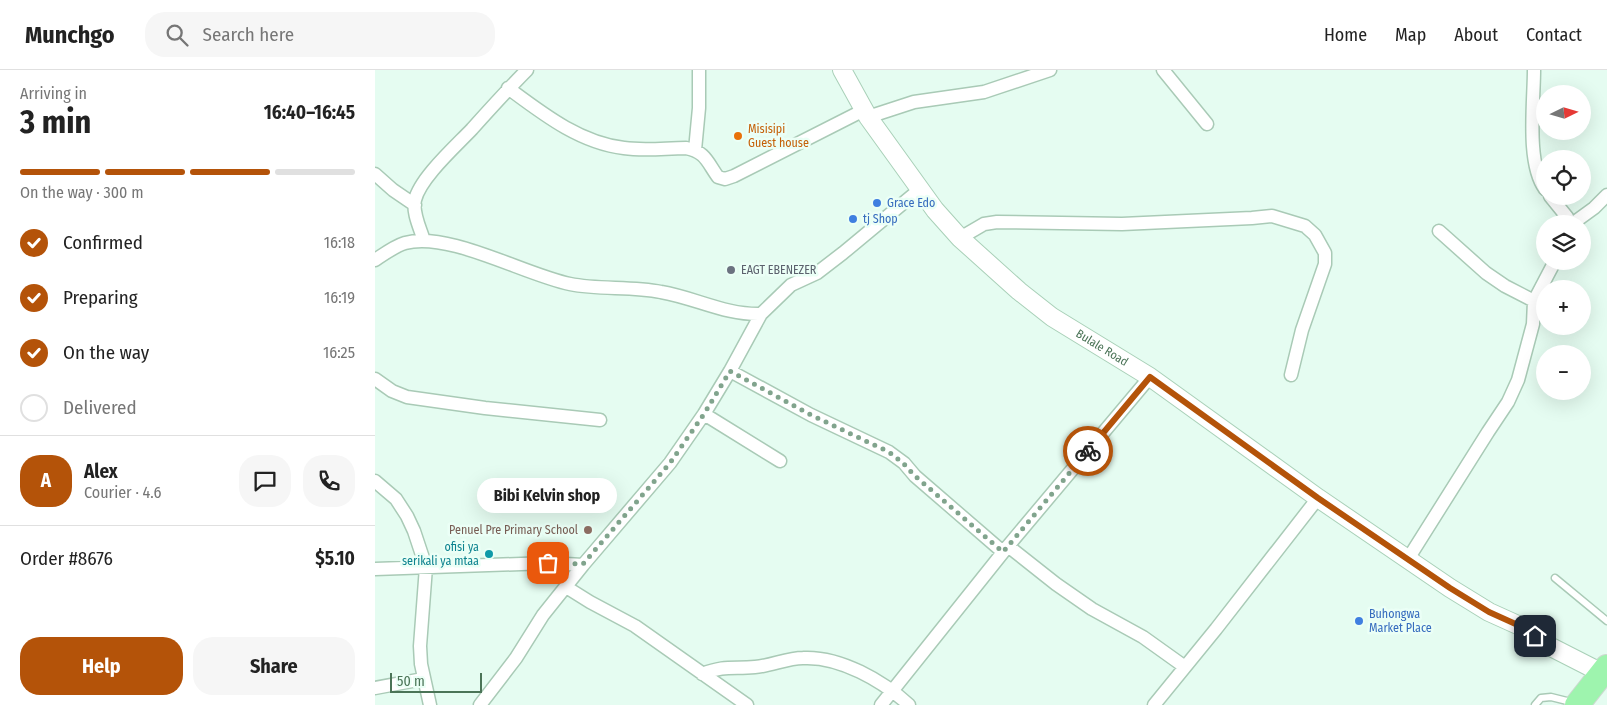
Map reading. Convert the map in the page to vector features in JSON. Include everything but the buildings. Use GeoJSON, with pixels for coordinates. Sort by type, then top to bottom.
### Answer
{"type":"FeatureCollection","features":[{"type":"Feature","properties":{"kind":"highway"},"geometry":{"type":"LineString","coordinates":[[1578,704],[1605,670]]}},
{"type":"Feature","properties":{"kind":"street"},"geometry":{"type":"LineString","coordinates":[[424,241],[415,206],[415,201],[422,186],[434,170],[508,88],[527,70]]}},
{"type":"Feature","properties":{"kind":"street"},"geometry":{"type":"LineString","coordinates":[[695,150],[699,108],[699,70]]}},
{"type":"Feature","properties":{"kind":"street","name":"Bulale Road"},"geometry":{"type":"LineString","coordinates":[[842,70],[866,114],[919,190],[960,238],[1019,291],[1052,316],[1150,377],[1318,498],[1489,612],[1520,626],[1549,646],[1605,670]]}},
{"type":"Feature","properties":{"kind":"street"},"geometry":{"type":"LineString","coordinates":[[508,88],[555,122],[582,137],[623,148],[687,148],[695,150],[701,153],[718,177],[725,179],[866,114],[914,102],[984,92],[1050,70]]}},
{"type":"Feature","properties":{"kind":"street"},"geometry":{"type":"LineString","coordinates":[[1163,70],[1207,124]]}},
{"type":"Feature","properties":{"kind":"street"},"geometry":{"type":"LineString","coordinates":[[1534,70],[1533,142],[1536,166]]}},
{"type":"Feature","properties":{"kind":"street"},"geometry":{"type":"LineString","coordinates":[[375,174],[415,206]]}},
{"type":"Feature","properties":{"kind":"street"},"geometry":{"type":"LineString","coordinates":[[480,705],[516,658],[543,615],[567,587],[583,564],[670,463],[704,414],[761,314],[791,285],[817,272],[843,254],[919,190]]}},
{"type":"Feature","properties":{"kind":"street"},"geometry":{"type":"LineString","coordinates":[[1584,215],[1607,195]]}},
{"type":"Feature","properties":{"kind":"street"},"geometry":{"type":"LineString","coordinates":[[1558,205],[1565,215]]}},
{"type":"Feature","properties":{"kind":"street"},"geometry":{"type":"LineString","coordinates":[[960,238],[985,224],[997,222],[1122,224],[1272,216],[1305,226],[1315,234],[1322,247],[1325,253],[1325,264],[1301,330],[1291,375]]}},
{"type":"Feature","properties":{"kind":"street"},"geometry":{"type":"LineString","coordinates":[[1439,231],[1486,273],[1534,302]]}},
{"type":"Feature","properties":{"kind":"street"},"geometry":{"type":"LineString","coordinates":[[375,260],[404,243],[424,241],[447,244],[570,284],[626,287],[664,292],[730,311],[761,314]]}},
{"type":"Feature","properties":{"kind":"street"},"geometry":{"type":"LineString","coordinates":[[1408,559],[1508,402],[1518,380],[1533,324],[1534,302],[1550,270]]}},
{"type":"Feature","properties":{"kind":"street"},"geometry":{"type":"LineString","coordinates":[[730,371],[811,415],[889,452],[934,493],[1006,549],[1092,609],[1143,637],[1185,667]]}},
{"type":"Feature","properties":{"kind":"street"},"geometry":{"type":"LineString","coordinates":[[881,705],[1006,549],[1150,377]]}},
{"type":"Feature","properties":{"kind":"street"},"geometry":{"type":"LineString","coordinates":[[377,385],[407,397],[485,408],[600,420]]}},
{"type":"Feature","properties":{"kind":"street"},"geometry":{"type":"LineString","coordinates":[[704,414],[780,461]]}},
{"type":"Feature","properties":{"kind":"street"},"geometry":{"type":"LineString","coordinates":[[375,482],[396,499],[407,516],[426,567],[420,646],[423,679],[430,705]]}},
{"type":"Feature","properties":{"kind":"street"},"geometry":{"type":"LineString","coordinates":[[1154,705],[1318,498]]}},
{"type":"Feature","properties":{"kind":"street"},"geometry":{"type":"LineString","coordinates":[[375,569],[548,563],[583,564]]}},
{"type":"Feature","properties":{"kind":"street"},"geometry":{"type":"LineString","coordinates":[[567,587],[590,602],[635,626],[747,705]]}},
{"type":"Feature","properties":{"kind":"street"},"geometry":{"type":"LineString","coordinates":[[703,674],[717,668],[754,667],[792,659],[822,658],[848,666],[893,690],[909,705]]}},
{"type":"Feature","properties":{"kind":"street"},"geometry":{"type":"LineString","coordinates":[[375,688],[423,679]]}},
{"type":"Feature","properties":{"kind":"lane"},"geometry":{"type":"LineString","coordinates":[[1555,578],[1607,621]]}},
{"type":"Feature","properties":{"kind":"lane"},"geometry":{"type":"LineString","coordinates":[[1535,705],[1541,698],[1547,697],[1578,704]]}},
{"type":"Feature","properties":{"kind":"way so far"},"geometry":{"type":"LineString","coordinates":[[548,563],[583,564],[670,463],[704,414],[730,371],[811,415],[889,452],[1003,552],[1088,451]]}},
{"type":"Feature","properties":{"kind":"place","name":"Misisipi Guest house"},"geometry":{"type":"Point","coordinates":[738,136]}},
{"type":"Feature","properties":{"kind":"place","name":"Grace Edo"},"geometry":{"type":"Point","coordinates":[877,203]}},
{"type":"Feature","properties":{"kind":"place","name":"tj Shop"},"geometry":{"type":"Point","coordinates":[853,219]}},
{"type":"Feature","properties":{"kind":"place","name":"EAGT EBENEZER"},"geometry":{"type":"Point","coordinates":[731,270]}},
{"type":"Feature","properties":{"kind":"place","name":"Penuel Pre Primary School"},"geometry":{"type":"Point","coordinates":[588,530]}},
{"type":"Feature","properties":{"kind":"place","name":"ofisi ya serikali ya mtaa"},"geometry":{"type":"Point","coordinates":[489,554]}},
{"type":"Feature","properties":{"kind":"place","name":"Bibi Kelvin shop"},"geometry":{"type":"Point","coordinates":[548,563]}},
{"type":"Feature","properties":{"kind":"place","name":"Buhongwa Market Place"},"geometry":{"type":"Point","coordinates":[1359,621]}},
{"type":"Feature","properties":{"kind":"route"},"geometry":{"type":"LineString","coordinates":[[1088,451],[1150,377],[1318,498],[1390,545],[1414,564],[1489,612],[1520,626],[1535,636]]}}]}
